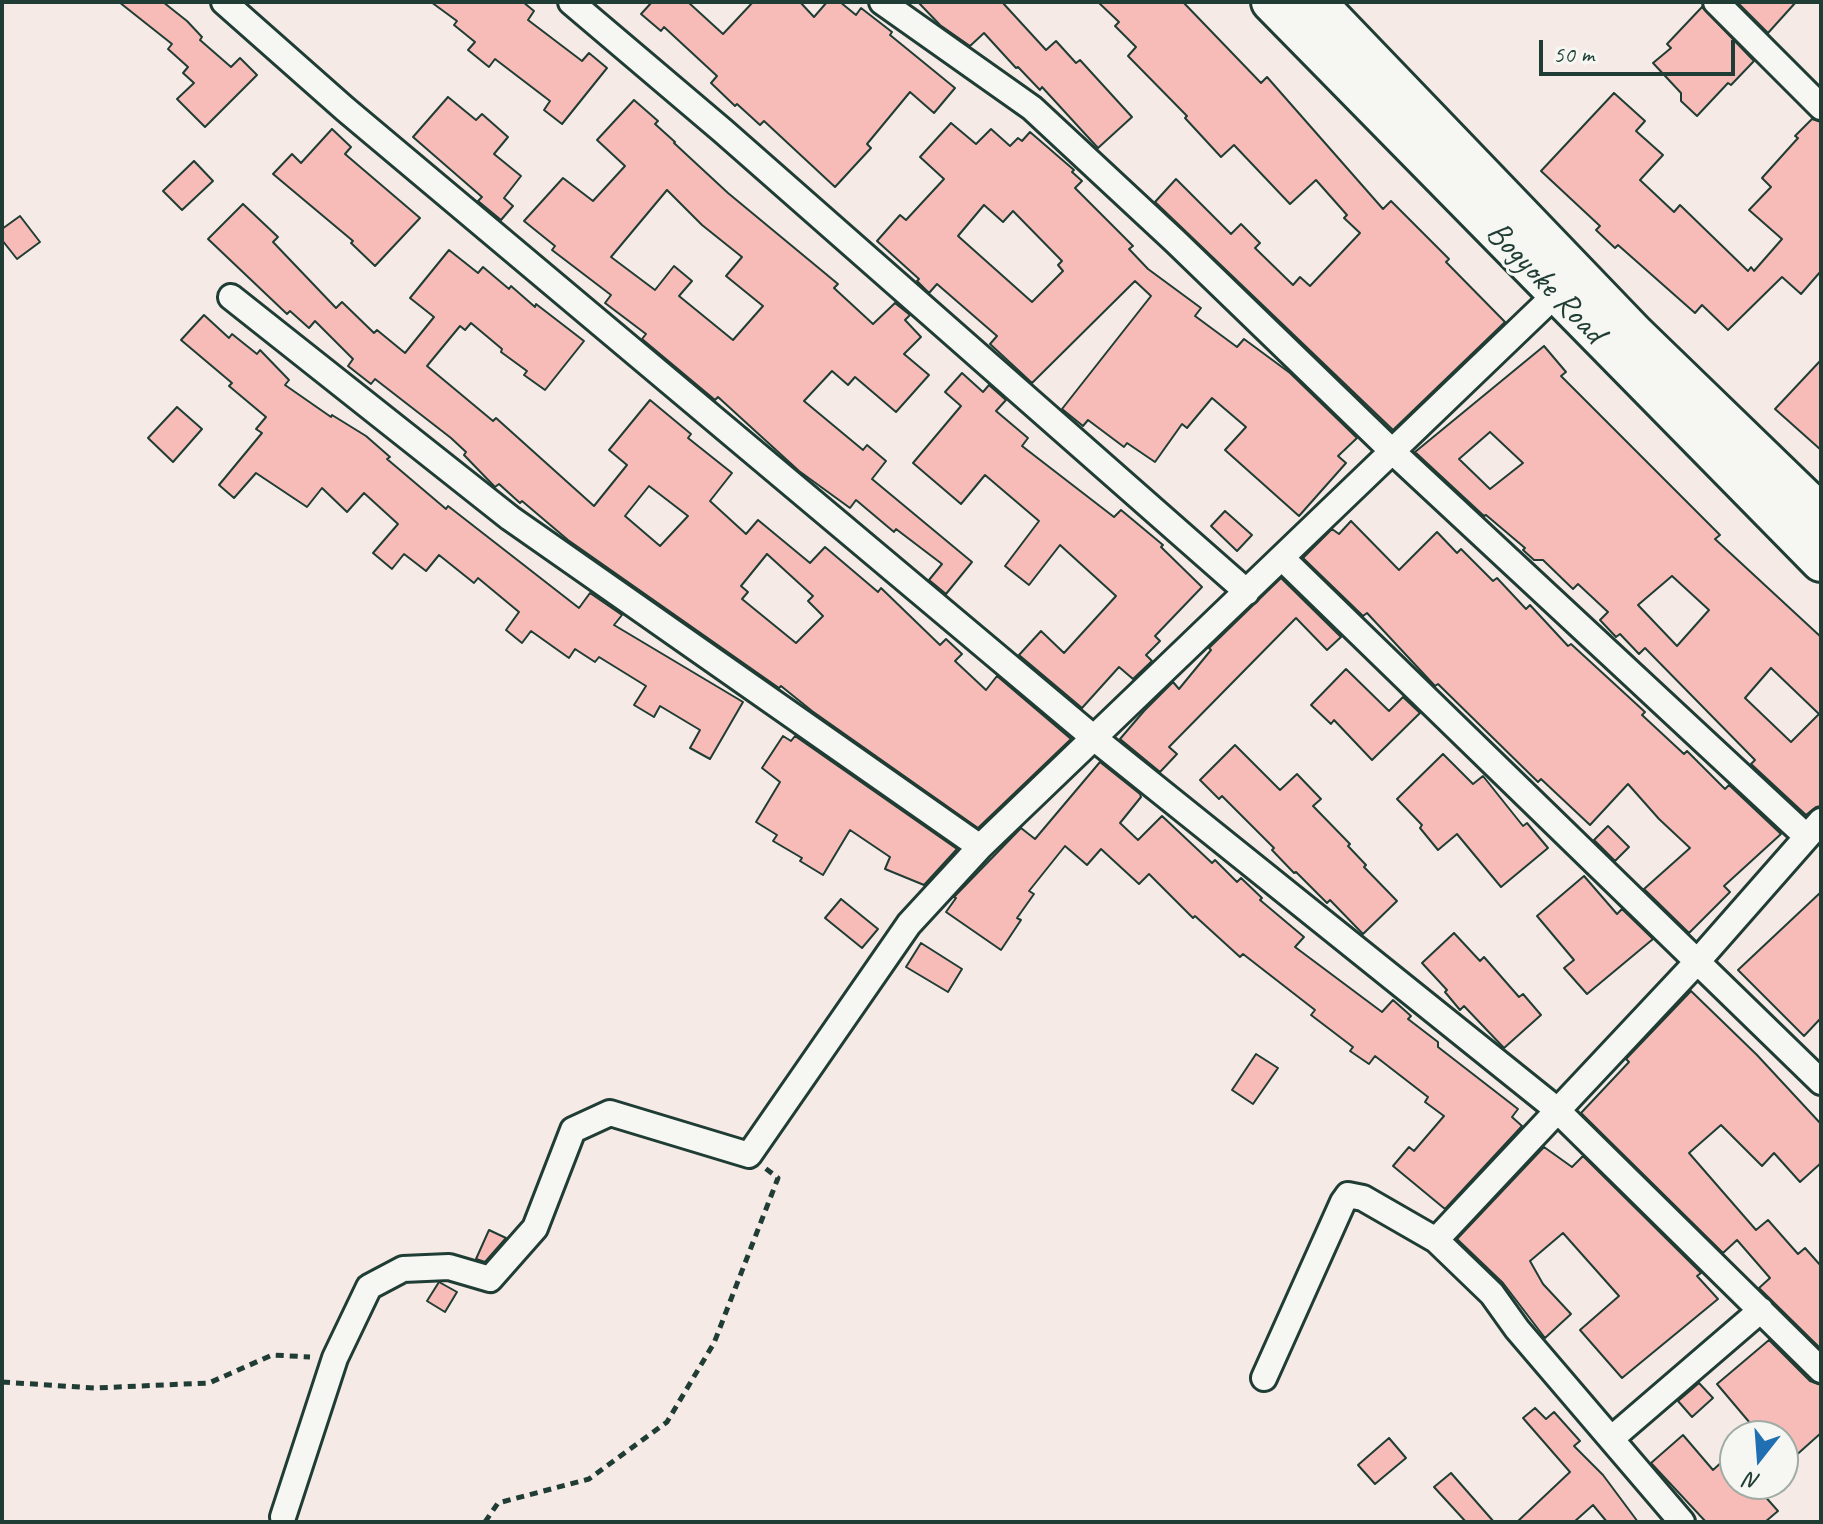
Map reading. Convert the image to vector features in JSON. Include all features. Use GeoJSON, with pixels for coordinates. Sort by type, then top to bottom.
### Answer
{"type":"FeatureCollection","features":[{"type":"Feature","properties":{"kind":"main road","name":"Bogyoke Road"},"geometry":{"type":"LineString","coordinates":[[1271,2],[1821,562]]}},
{"type":"Feature","properties":{"kind":"main road","name":"Bogyoke Road"},"geometry":{"type":"LineString","coordinates":[[1316,2],[1625,323],[1821,514]]}},
{"type":"Feature","properties":{"kind":"street"},"geometry":{"type":"LineString","coordinates":[[224,2],[345,109],[1094,738],[1556,1109],[1821,1370]]}},
{"type":"Feature","properties":{"kind":"street"},"geometry":{"type":"LineString","coordinates":[[571,2],[723,131],[1247,592]]}},
{"type":"Feature","properties":{"kind":"street"},"geometry":{"type":"LineString","coordinates":[[882,2],[1032,108],[1393,452],[1814,829],[1697,962],[1436,1240]]}},
{"type":"Feature","properties":{"kind":"street"},"geometry":{"type":"LineString","coordinates":[[1716,2],[1821,107]]}},
{"type":"Feature","properties":{"kind":"street"},"geometry":{"type":"LineString","coordinates":[[283,1517],[335,1358],[369,1287],[403,1269],[449,1267],[490,1279],[535,1228],[573,1130],[610,1113],[749,1155],[909,924],[980,847],[1556,294]]}},
{"type":"Feature","properties":{"kind":"street"},"geometry":{"type":"LineString","coordinates":[[231,297],[510,518],[980,847]]}},
{"type":"Feature","properties":{"kind":"street"},"geometry":{"type":"LineString","coordinates":[[1282,558],[1821,1082]]}},
{"type":"Feature","properties":{"kind":"street"},"geometry":{"type":"LineString","coordinates":[[1264,1378],[1348,1195],[1363,1198],[1436,1240],[1492,1294],[1517,1329],[1682,1522]]}},
{"type":"Feature","properties":{"kind":"street"},"geometry":{"type":"LineString","coordinates":[[1611,1439],[1761,1310]]}},
{"type":"Feature","properties":{"kind":"path"},"geometry":{"type":"LineString","coordinates":[[485,1522],[498,1503],[589,1479],[667,1422],[714,1343],[778,1178],[749,1155]]}},
{"type":"Feature","properties":{"kind":"path"},"geometry":{"type":"LineString","coordinates":[[2,1382],[94,1388],[209,1383],[272,1355],[335,1358]]}},
{"type":"Feature","properties":{"kind":"building"},"geometry":{"type":"Polygon","coordinates":[[[119,2],[163,2],[187,21],[202,37],[200,40],[231,67],[240,58],[257,75],[205,127],[177,99],[194,83],[183,73],[188,67],[168,49],[172,44],[119,2]]]}},
{"type":"Feature","properties":{"kind":"building"},"geometry":{"type":"Polygon","coordinates":[[[431,2],[523,2],[534,11],[528,20],[582,61],[589,53],[607,68],[562,124],[544,110],[550,101],[495,59],[489,67],[468,50],[475,42],[454,25],[457,21],[431,2]]]}},
{"type":"Feature","properties":{"kind":"building"},"geometry":{"type":"Polygon","coordinates":[[[652,2],[688,2],[723,34],[753,2],[800,2],[814,17],[827,2],[840,2],[856,15],[861,8],[955,88],[934,113],[910,92],[867,144],[871,148],[835,187],[764,121],[760,125],[737,104],[735,106],[711,83],[717,76],[664,27],[661,31],[641,14],[652,2]]]}},
{"type":"Feature","properties":{"kind":"building"},"geometry":{"type":"Polygon","coordinates":[[[918,2],[1002,2],[1046,50],[1056,41],[1076,63],[1080,60],[1132,117],[1098,148],[1042,87],[1040,90],[1016,68],[984,33],[970,46],[940,25],[918,2]]]}},
{"type":"Feature","properties":{"kind":"building"},"geometry":{"type":"Polygon","coordinates":[[[1098,2],[1183,2],[1261,83],[1267,77],[1383,209],[1391,201],[1449,259],[1446,262],[1505,322],[1393,430],[1155,202],[1176,179],[1231,234],[1241,224],[1260,243],[1255,248],[1293,285],[1300,277],[1310,286],[1360,233],[1344,218],[1347,215],[1316,180],[1290,204],[1234,145],[1221,157],[1185,118],[1187,116],[1128,56],[1136,47],[1115,26],[1119,22],[1098,2]]]}},
{"type":"Feature","properties":{"kind":"building"},"geometry":{"type":"Polygon","coordinates":[[[1737,2],[1796,2],[1768,33],[1737,2]]]}},
{"type":"Feature","properties":{"kind":"building"},"geometry":{"type":"Polygon","coordinates":[[[1702,7],[1754,61],[1697,116],[1681,101],[1681,93],[1653,63],[1671,48],[1667,44],[1702,7]]]}},
{"type":"Feature","properties":{"kind":"building"},"geometry":{"type":"Polygon","coordinates":[[[1614,93],[1645,121],[1636,131],[1663,155],[1640,180],[1674,212],[1680,205],[1748,271],[1751,267],[1754,271],[1782,239],[1749,210],[1771,187],[1762,178],[1812,119],[1821,122],[1821,271],[1801,294],[1782,277],[1728,330],[1702,305],[1695,313],[1618,245],[1615,248],[1596,230],[1600,226],[1541,171],[1614,93]]]}},
{"type":"Feature","properties":{"kind":"building"},"geometry":{"type":"Polygon","coordinates":[[[448,97],[476,120],[482,114],[508,137],[494,154],[521,176],[504,198],[513,206],[501,220],[478,201],[482,197],[413,137],[448,97]]]}},
{"type":"Feature","properties":{"kind":"building"},"geometry":{"type":"Polygon","coordinates":[[[634,100],[658,121],[655,124],[674,143],[728,193],[838,284],[834,288],[873,324],[895,303],[910,315],[905,320],[921,337],[904,354],[929,375],[896,412],[855,377],[848,385],[832,371],[804,401],[863,450],[867,445],[886,461],[872,479],[972,562],[946,594],[929,580],[942,564],[896,529],[894,532],[856,500],[850,508],[799,471],[718,397],[715,400],[642,339],[646,334],[605,303],[611,295],[552,250],[555,246],[524,221],[563,178],[593,201],[625,166],[597,140],[634,100]],[[667,190],[611,257],[655,290],[674,266],[692,281],[679,296],[733,340],[763,306],[726,276],[742,257],[702,225],[667,190]]]}},
{"type":"Feature","properties":{"kind":"building"},"geometry":{"type":"Polygon","coordinates":[[[951,123],[976,144],[991,129],[1010,146],[1018,138],[1022,141],[1030,132],[1074,170],[1072,172],[1082,181],[1075,188],[1133,246],[1129,249],[1148,269],[1201,308],[1195,316],[1237,347],[1244,339],[1290,373],[1357,438],[1338,456],[1346,463],[1299,516],[1225,450],[1246,427],[1212,398],[1187,428],[1182,424],[1155,462],[1127,443],[1124,447],[1088,420],[1083,426],[1062,409],[1151,296],[1135,281],[1032,383],[990,344],[997,336],[937,284],[929,293],[917,281],[919,279],[877,241],[900,215],[906,220],[944,179],[920,157],[951,123]],[[984,205],[958,236],[1032,302],[1063,271],[1058,265],[1062,261],[1013,211],[1003,222],[984,205]]]}},
{"type":"Feature","properties":{"kind":"building"},"geometry":{"type":"Polygon","coordinates":[[[332,129],[351,147],[345,154],[420,218],[375,266],[351,243],[353,241],[273,174],[292,154],[301,163],[332,129]]]}},
{"type":"Feature","properties":{"kind":"building"},"geometry":{"type":"Polygon","coordinates":[[[194,161],[213,181],[182,210],[163,191],[194,161]]]}},
{"type":"Feature","properties":{"kind":"building"},"geometry":{"type":"Polygon","coordinates":[[[243,204],[278,237],[273,242],[336,308],[342,302],[374,333],[377,330],[405,353],[434,317],[410,298],[449,250],[478,273],[483,267],[584,341],[545,390],[524,375],[527,371],[501,352],[502,349],[471,323],[465,330],[460,326],[427,366],[493,421],[496,418],[594,506],[627,465],[609,450],[650,400],[691,434],[688,438],[732,473],[710,501],[746,534],[758,520],[810,563],[825,547],[878,592],[881,588],[940,645],[946,639],[962,654],[955,661],[986,690],[997,676],[1071,739],[978,828],[781,686],[779,688],[568,540],[499,484],[495,487],[451,438],[375,379],[371,384],[348,366],[353,359],[315,321],[309,328],[290,311],[287,314],[208,239],[243,204]],[[649,486],[625,516],[660,546],[688,516],[649,486]],[[767,554],[741,586],[748,592],[742,599],[796,643],[823,616],[808,601],[813,596],[767,554]]]}},
{"type":"Feature","properties":{"kind":"building"},"geometry":{"type":"Polygon","coordinates":[[[20,216],[40,242],[17,259],[2,240],[2,229],[20,216]]]}},
{"type":"Feature","properties":{"kind":"building"},"geometry":{"type":"Polygon","coordinates":[[[204,315],[229,338],[232,334],[257,354],[260,350],[289,380],[285,385],[331,417],[366,436],[390,457],[387,459],[446,509],[448,506],[579,608],[590,593],[622,615],[614,625],[743,702],[710,759],[690,748],[700,730],[660,706],[654,717],[634,705],[646,686],[599,657],[595,662],[575,649],[569,658],[531,631],[522,643],[506,630],[519,612],[478,578],[474,583],[439,555],[426,571],[404,554],[392,569],[373,553],[398,524],[364,493],[347,512],[322,488],[307,507],[256,473],[234,498],[219,485],[262,433],[256,429],[266,417],[181,340],[204,315]]]}},
{"type":"Feature","properties":{"kind":"building"},"geometry":{"type":"Polygon","coordinates":[[[1544,346],[1566,372],[1561,376],[1720,535],[1715,539],[1821,637],[1821,806],[1806,815],[1751,764],[1755,760],[1645,648],[1639,654],[1620,634],[1616,637],[1600,620],[1608,612],[1578,584],[1573,589],[1543,560],[1534,560],[1523,550],[1525,548],[1484,516],[1415,452],[1544,346]],[[1490,432],[1459,459],[1490,489],[1523,463],[1490,432]],[[1672,576],[1638,605],[1677,646],[1709,610],[1672,576]],[[1771,668],[1745,698],[1791,742],[1819,714],[1771,668]]]}},
{"type":"Feature","properties":{"kind":"building"},"geometry":{"type":"Polygon","coordinates":[[[1821,360],[1821,450],[1775,409],[1821,360]]]}},
{"type":"Feature","properties":{"kind":"building"},"geometry":{"type":"Polygon","coordinates":[[[962,373],[983,392],[989,385],[1006,400],[996,411],[1028,438],[1022,446],[1114,517],[1121,510],[1163,545],[1161,547],[1202,587],[1155,636],[1160,641],[1146,655],[1152,661],[1133,679],[1119,667],[1082,708],[1019,655],[1041,631],[1064,653],[1116,596],[1060,545],[1029,585],[1005,566],[1039,521],[985,475],[961,504],[913,463],[961,406],[945,392],[962,373]]]}},
{"type":"Feature","properties":{"kind":"building"},"geometry":{"type":"Polygon","coordinates":[[[177,407],[202,429],[173,462],[148,438],[177,407]]]}},
{"type":"Feature","properties":{"kind":"building"},"geometry":{"type":"Polygon","coordinates":[[[1225,511],[1252,535],[1237,551],[1211,526],[1225,511]]]}},
{"type":"Feature","properties":{"kind":"building"},"geometry":{"type":"Polygon","coordinates":[[[1351,521],[1399,570],[1437,532],[1457,553],[1461,549],[1493,581],[1497,578],[1526,609],[1530,605],[1568,646],[1571,644],[1645,712],[1642,715],[1684,754],[1687,751],[1725,789],[1729,785],[1781,834],[1724,886],[1730,892],[1689,933],[1644,889],[1690,848],[1628,784],[1590,825],[1541,779],[1538,782],[1438,684],[1435,686],[1367,613],[1363,616],[1303,558],[1332,529],[1339,534],[1351,521]]]}},
{"type":"Feature","properties":{"kind":"building"},"geometry":{"type":"Polygon","coordinates":[[[1281,578],[1341,637],[1327,650],[1296,618],[1169,747],[1177,754],[1160,772],[1120,739],[1173,682],[1179,689],[1211,650],[1209,648],[1281,578]]]}},
{"type":"Feature","properties":{"kind":"building"},"geometry":{"type":"Polygon","coordinates":[[[1346,669],[1389,711],[1403,697],[1420,713],[1372,760],[1334,720],[1331,724],[1311,705],[1346,669]]]}},
{"type":"Feature","properties":{"kind":"building"},"geometry":{"type":"Polygon","coordinates":[[[783,736],[791,741],[795,736],[957,849],[924,885],[885,869],[890,857],[850,830],[823,875],[800,861],[802,858],[773,841],[777,835],[756,822],[780,782],[762,768],[783,736]]]}},
{"type":"Feature","properties":{"kind":"building"},"geometry":{"type":"Polygon","coordinates":[[[1235,745],[1280,790],[1297,774],[1321,799],[1313,806],[1350,844],[1348,846],[1366,865],[1364,867],[1397,901],[1363,934],[1330,900],[1327,903],[1294,873],[1272,850],[1274,848],[1222,796],[1219,799],[1200,780],[1235,745]]]}},
{"type":"Feature","properties":{"kind":"building"},"geometry":{"type":"Polygon","coordinates":[[[1443,754],[1473,784],[1483,776],[1523,826],[1527,823],[1548,848],[1501,887],[1457,834],[1438,850],[1420,828],[1422,825],[1397,799],[1443,754]]]}},
{"type":"Feature","properties":{"kind":"building"},"geometry":{"type":"Polygon","coordinates":[[[1100,762],[1140,794],[1141,797],[1120,823],[1138,840],[1162,816],[1212,863],[1215,860],[1237,882],[1241,878],[1262,898],[1260,900],[1304,937],[1295,947],[1382,1012],[1393,1000],[1411,1016],[1408,1019],[1438,1042],[1438,1047],[1518,1109],[1512,1117],[1522,1126],[1445,1209],[1393,1166],[1409,1147],[1414,1151],[1444,1116],[1425,1102],[1428,1097],[1375,1056],[1369,1064],[1350,1051],[1353,1047],[1311,1015],[1315,1010],[1243,954],[1240,957],[1195,916],[1193,918],[1149,874],[1139,884],[1101,849],[1087,865],[1065,846],[1029,891],[1034,894],[1017,918],[1021,920],[1001,950],[946,912],[954,897],[1021,828],[1035,839],[1100,762]]]}},
{"type":"Feature","properties":{"kind":"building"},"geometry":{"type":"Polygon","coordinates":[[[1608,826],[1629,847],[1615,861],[1594,840],[1608,826]]]}},
{"type":"Feature","properties":{"kind":"building"},"geometry":{"type":"Polygon","coordinates":[[[1584,876],[1617,914],[1622,909],[1653,939],[1587,994],[1564,968],[1574,960],[1537,916],[1584,876]]]}},
{"type":"Feature","properties":{"kind":"building"},"geometry":{"type":"Polygon","coordinates":[[[1821,892],[1821,1018],[1804,1036],[1738,970],[1821,892]]]}},
{"type":"Feature","properties":{"kind":"building"},"geometry":{"type":"Polygon","coordinates":[[[841,899],[878,929],[862,948],[825,918],[841,899]]]}},
{"type":"Feature","properties":{"kind":"building"},"geometry":{"type":"Polygon","coordinates":[[[1454,933],[1480,961],[1484,957],[1519,997],[1523,994],[1541,1015],[1504,1048],[1464,1006],[1460,1010],[1445,992],[1447,990],[1422,963],[1454,933]]]}},
{"type":"Feature","properties":{"kind":"building"},"geometry":{"type":"Polygon","coordinates":[[[921,943],[962,969],[948,992],[906,967],[921,943]]]}},
{"type":"Feature","properties":{"kind":"building"},"geometry":{"type":"Polygon","coordinates":[[[1691,991],[1757,1055],[1821,1124],[1821,1163],[1800,1182],[1774,1153],[1762,1166],[1721,1125],[1689,1153],[1756,1230],[1768,1220],[1798,1254],[1805,1248],[1821,1266],[1821,1349],[1759,1288],[1770,1278],[1737,1240],[1723,1253],[1581,1113],[1629,1062],[1626,1059],[1691,991]]]}},
{"type":"Feature","properties":{"kind":"building"},"geometry":{"type":"Polygon","coordinates":[[[1256,1054],[1278,1068],[1253,1104],[1232,1090],[1256,1054]]]}},
{"type":"Feature","properties":{"kind":"building"},"geometry":{"type":"Polygon","coordinates":[[[1544,1147],[1572,1167],[1583,1156],[1701,1273],[1697,1276],[1718,1299],[1622,1378],[1580,1330],[1619,1296],[1563,1233],[1530,1261],[1543,1284],[1571,1314],[1545,1338],[1503,1283],[1457,1239],[1544,1147]]]}},
{"type":"Feature","properties":{"kind":"building"},"geometry":{"type":"Polygon","coordinates":[[[489,1230],[506,1238],[485,1262],[476,1259],[489,1230]]]}},
{"type":"Feature","properties":{"kind":"building"},"geometry":{"type":"Polygon","coordinates":[[[439,1282],[457,1292],[445,1312],[427,1301],[439,1282]]]}},
{"type":"Feature","properties":{"kind":"building"},"geometry":{"type":"Polygon","coordinates":[[[1769,1340],[1810,1381],[1821,1385],[1821,1433],[1799,1453],[1799,1420],[1747,1420],[1717,1384],[1769,1340]]]}},
{"type":"Feature","properties":{"kind":"building"},"geometry":{"type":"Polygon","coordinates":[[[1699,1383],[1713,1398],[1692,1417],[1678,1401],[1699,1383]]]}},
{"type":"Feature","properties":{"kind":"building"},"geometry":{"type":"Polygon","coordinates":[[[1535,1408],[1546,1419],[1554,1412],[1580,1441],[1574,1446],[1603,1475],[1638,1522],[1607,1522],[1593,1505],[1574,1522],[1517,1522],[1570,1472],[1523,1418],[1535,1408]]]}},
{"type":"Feature","properties":{"kind":"building"},"geometry":{"type":"Polygon","coordinates":[[[1683,1435],[1713,1470],[1719,1465],[1719,1500],[1768,1500],[1778,1511],[1765,1522],[1706,1522],[1651,1463],[1683,1435]]]}},
{"type":"Feature","properties":{"kind":"building"},"geometry":{"type":"Polygon","coordinates":[[[1389,1438],[1406,1458],[1375,1484],[1358,1465],[1389,1438]]]}},
{"type":"Feature","properties":{"kind":"building"},"geometry":{"type":"Polygon","coordinates":[[[1451,1473],[1494,1522],[1466,1522],[1434,1487],[1451,1473]]]}}]}
